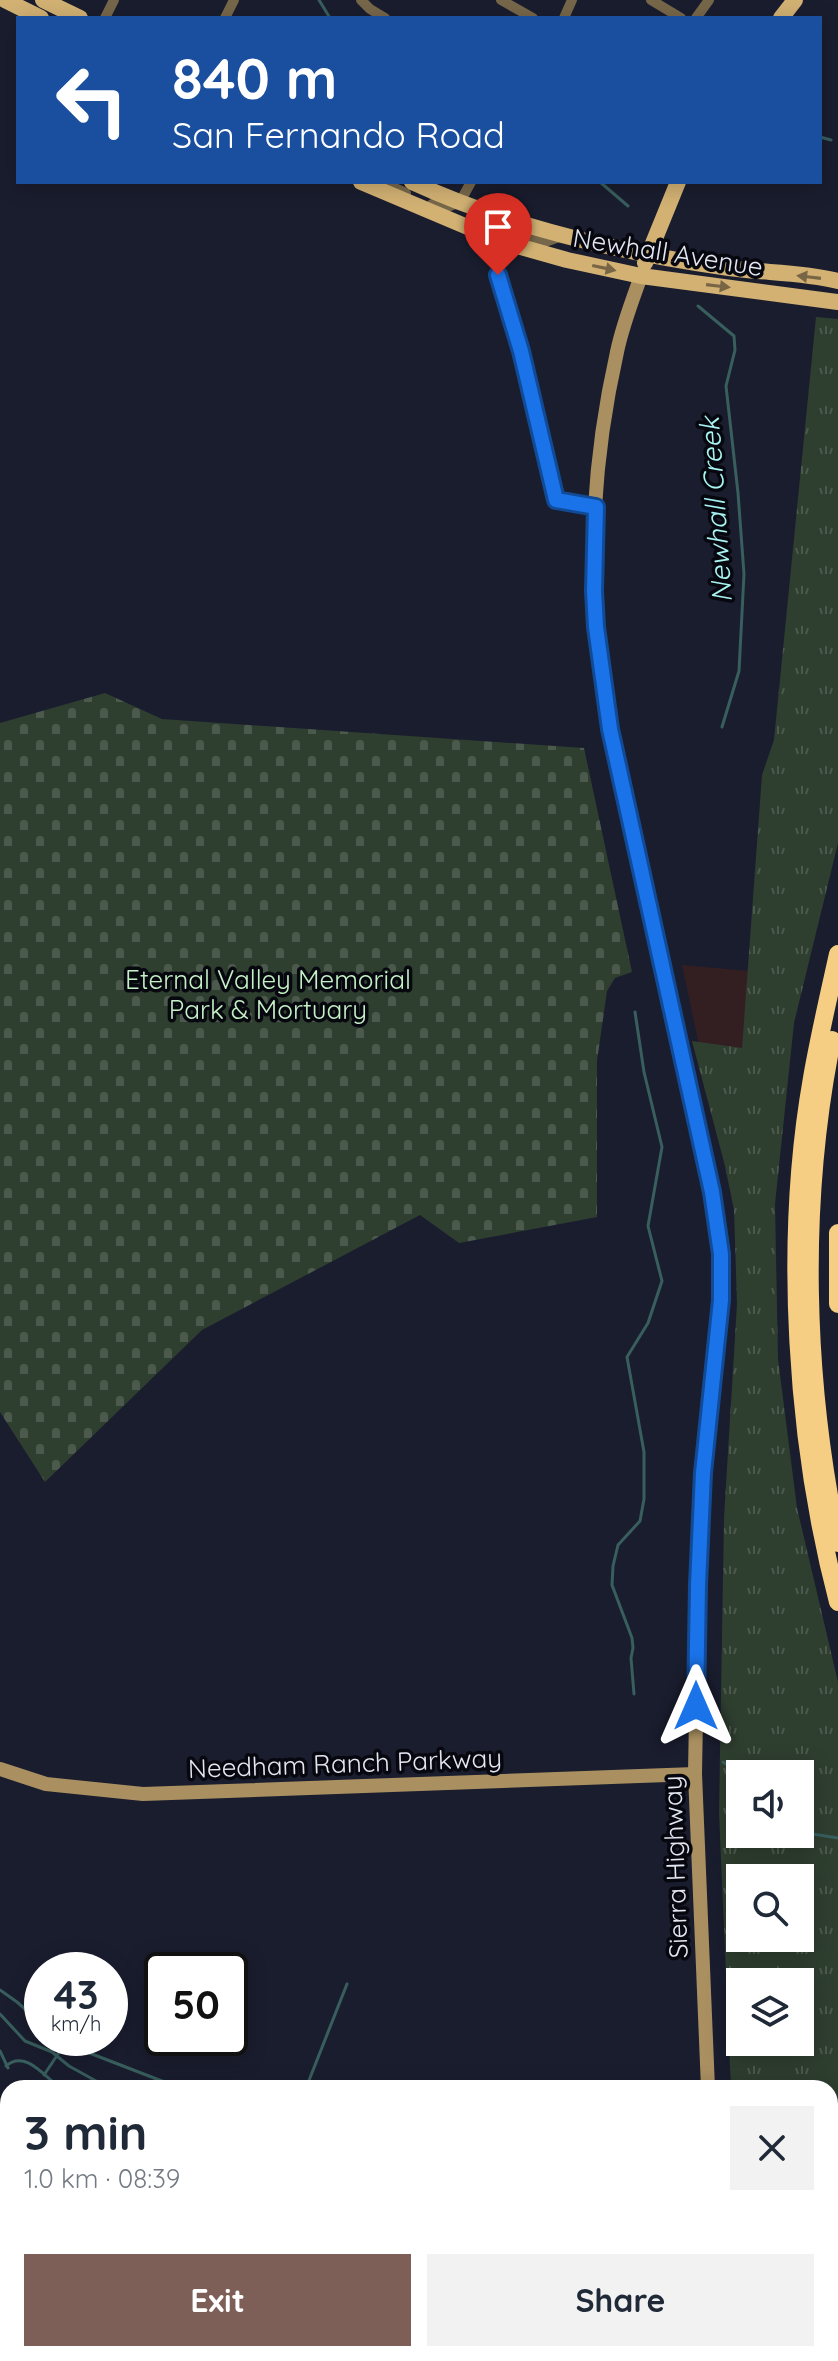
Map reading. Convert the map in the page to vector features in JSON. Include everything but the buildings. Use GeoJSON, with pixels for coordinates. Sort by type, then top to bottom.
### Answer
{"type":"FeatureCollection","features":[{"type":"Feature","properties":{"kind":"highway"},"geometry":{"type":"LineString","coordinates":[[838,954],[812,1080],[802,1163],[798,1248],[799,1329],[808,1446],[838,1602]]}},
{"type":"Feature","properties":{"kind":"highway"},"geometry":{"type":"LineString","coordinates":[[838,1010],[824,1090],[811,1228],[814,1376],[821,1448],[838,1543]]}},
{"type":"Feature","properties":{"kind":"highway"},"geometry":{"type":"LineString","coordinates":[[838,1059],[823,1200],[821,1271],[827,1417],[838,1493]]}},
{"type":"Feature","properties":{"kind":"highway"},"geometry":{"type":"LineString","coordinates":[[838,1233],[838,1304]]}},
{"type":"Feature","properties":{"kind":"main road"},"geometry":{"type":"LineString","coordinates":[[5,0],[37,16]]}},
{"type":"Feature","properties":{"kind":"main road"},"geometry":{"type":"LineString","coordinates":[[26,0],[42,7],[62,10]]}},
{"type":"Feature","properties":{"kind":"main road"},"geometry":{"type":"LineString","coordinates":[[43,0],[76,16]]}},
{"type":"Feature","properties":{"kind":"main road"},"geometry":{"type":"LineString","coordinates":[[783,16],[795,0]]}},
{"type":"Feature","properties":{"kind":"main road","name":"Newhall Avenue"},"geometry":{"type":"LineString","coordinates":[[366,184],[503,242],[556,257],[641,276],[838,302]]}},
{"type":"Feature","properties":{"kind":"main road","name":"Newhall Avenue"},"geometry":{"type":"LineString","coordinates":[[417,184],[502,218],[563,235],[730,268],[838,281]]}},
{"type":"Feature","properties":{"kind":"main road","name":"Sierra Highway"},"geometry":{"type":"LineString","coordinates":[[677,184],[648,254],[617,350],[600,449],[594,591],[610,729],[712,1192],[721,1254],[720,1323],[703,1473],[695,1774],[708,2080]]}},
{"type":"Feature","properties":{"kind":"main road","name":"Needham Ranch Parkway"},"geometry":{"type":"LineString","coordinates":[[0,1769],[46,1784],[143,1794],[695,1774]]}},
{"type":"Feature","properties":{"kind":"street"},"geometry":{"type":"LineString","coordinates":[[361,0],[382,16]]}},
{"type":"Feature","properties":{"kind":"street"},"geometry":{"type":"LineString","coordinates":[[501,0],[529,16]]}},
{"type":"Feature","properties":{"kind":"street"},"geometry":{"type":"LineString","coordinates":[[651,0],[678,16]]}},
{"type":"Feature","properties":{"kind":"street"},"geometry":{"type":"LineString","coordinates":[[386,184],[442,209],[460,202],[470,184]]}},
{"type":"Feature","properties":{"kind":"street"},"geometry":{"type":"LineString","coordinates":[[502,218],[503,242],[498,275],[521,351],[556,500],[596,507]]}},
{"type":"Feature","properties":{"kind":"street"},"geometry":{"type":"LineString","coordinates":[[503,242],[517,236],[545,242],[563,235]]}},
{"type":"Feature","properties":{"kind":"shaded area"},"geometry":{"type":"Polygon","coordinates":[[[682,965],[749,971],[742,1049],[699,1045],[682,965]]]}},
{"type":"Feature","properties":{"kind":"green space"},"geometry":{"type":"Polygon","coordinates":[[[816,317],[838,319],[838,843],[794,1023],[775,1204],[778,1359],[797,1508],[838,1682],[838,2080],[731,2080],[730,2056],[814,2056],[814,1968],[726,1968],[726,1973],[719,1813],[724,1518],[737,1304],[734,1210],[692,1041],[742,1048],[762,775],[774,740],[816,317]]]}},
{"type":"Feature","properties":{"kind":"green space","name":"Eternal Valley Memorial Park & Mortuary"},"geometry":{"type":"Polygon","coordinates":[[[105,693],[162,719],[584,748],[632,972],[615,978],[607,991],[597,1061],[597,1217],[459,1243],[420,1215],[202,1330],[45,1482],[0,1412],[0,723],[105,693]]]}},
{"type":"Feature","properties":{"kind":"waterway","name":"Newhall Creek"},"geometry":{"type":"LineString","coordinates":[[319,0],[329,16]]}},
{"type":"Feature","properties":{"kind":"waterway"},"geometry":{"type":"LineString","coordinates":[[822,138],[831,140]]}},
{"type":"Feature","properties":{"kind":"waterway","name":"Newhall Creek"},"geometry":{"type":"LineString","coordinates":[[602,184],[628,206]]}},
{"type":"Feature","properties":{"kind":"waterway","name":"Newhall Creek"},"geometry":{"type":"LineString","coordinates":[[698,306],[734,336],[735,350],[726,386],[744,574],[739,671],[722,727]]}},
{"type":"Feature","properties":{"kind":"waterway","name":"Newhall Creek"},"geometry":{"type":"LineString","coordinates":[[634,1694],[632,1638],[612,1585],[618,1545],[640,1521],[644,1499],[644,1452],[627,1357],[648,1323],[662,1281],[648,1226],[662,1147],[644,1072],[635,1012]]}},
{"type":"Feature","properties":{"kind":"waterway","name":"Newhall Creek"},"geometry":{"type":"LineString","coordinates":[[814,1834],[838,1838]]}},
{"type":"Feature","properties":{"kind":"waterway"},"geometry":{"type":"LineString","coordinates":[[309,2080],[347,1984]]}},
{"type":"Feature","properties":{"kind":"waterway"},"geometry":{"type":"LineString","coordinates":[[0,1990],[24,2008]]}},
{"type":"Feature","properties":{"kind":"waterway"},"geometry":{"type":"LineString","coordinates":[[0,2014],[25,2041],[52,2052],[94,2080]]}},
{"type":"Feature","properties":{"kind":"waterway"},"geometry":{"type":"LineString","coordinates":[[0,2051],[8,2068]]}},
{"type":"Feature","properties":{"kind":"waterway"},"geometry":{"type":"LineString","coordinates":[[44,2075],[57,2056]]}},
{"type":"Feature","properties":{"kind":"waterway"},"geometry":{"type":"LineString","coordinates":[[97,2056],[159,2080]]}},
{"type":"Feature","properties":{"kind":"waterway"},"geometry":{"type":"LineString","coordinates":[[6,2066],[13,2062],[27,2063],[50,2080]]}},
{"type":"Feature","properties":{"kind":"route"},"geometry":{"type":"LineString","coordinates":[[498,275],[521,351],[556,500],[596,507],[596,627],[610,729],[719,1232],[720,1323],[703,1473],[696,1706]]}}]}
